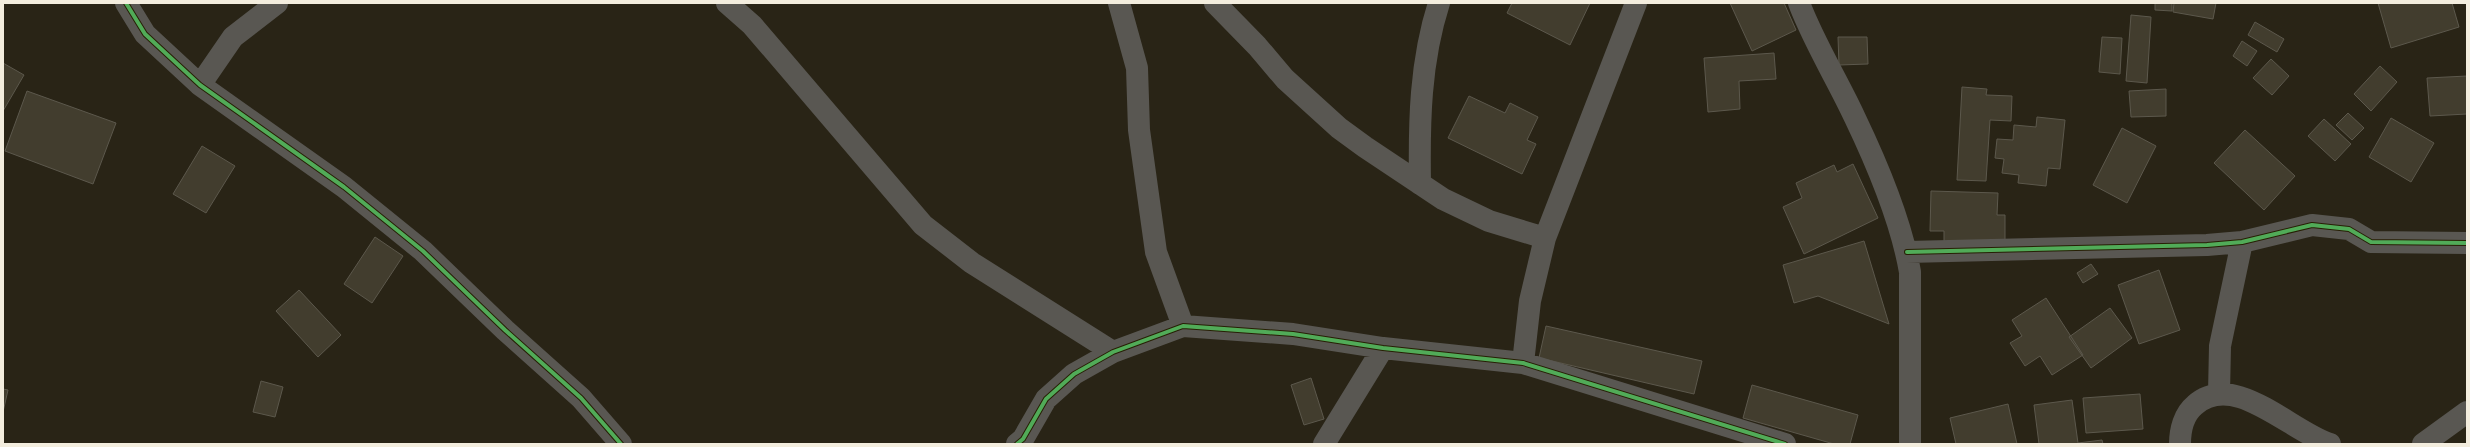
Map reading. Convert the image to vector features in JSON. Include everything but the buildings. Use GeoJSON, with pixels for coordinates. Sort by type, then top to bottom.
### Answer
{"type":"FeatureCollection","features":[{"type":"Feature","properties":{"kind":"street"},"geometry":{"type":"LineString","coordinates":[[126,3],[144,34],[200,86],[344,187],[423,251],[505,330],[581,398],[621,444]]}},
{"type":"Feature","properties":{"kind":"street"},"geometry":{"type":"LineString","coordinates":[[200,86],[233,37],[277,3]]}},
{"type":"Feature","properties":{"kind":"street"},"geometry":{"type":"LineString","coordinates":[[727,3],[752,25],[923,225],[972,263],[1114,352]]}},
{"type":"Feature","properties":{"kind":"street"},"geometry":{"type":"LineString","coordinates":[[1119,3],[1137,68],[1139,130],[1156,252],[1183,326]]}},
{"type":"Feature","properties":{"kind":"street"},"geometry":{"type":"LineString","coordinates":[[1215,3],[1257,46],[1285,80],[1339,128],[1443,199],[1489,221],[1545,238]]}},
{"type":"Feature","properties":{"kind":"street"},"geometry":{"type":"LineString","coordinates":[[1420,184],[1419,114],[1422,81],[1431,27],[1439,3]]}},
{"type":"Feature","properties":{"kind":"street"},"geometry":{"type":"LineString","coordinates":[[1523,362],[1530,301],[1545,238],[1636,3]]}},
{"type":"Feature","properties":{"kind":"street"},"geometry":{"type":"LineString","coordinates":[[1799,3],[1808,28],[1855,118],[1880,175],[1907,252],[1910,272],[1911,303],[1910,444]]}},
{"type":"Feature","properties":{"kind":"street"},"geometry":{"type":"LineString","coordinates":[[1907,252],[2180,246],[2242,242],[2312,225],[2349,229],[2371,242],[2467,243]]}},
{"type":"Feature","properties":{"kind":"street"},"geometry":{"type":"LineString","coordinates":[[2219,393],[2220,346],[2242,242]]}},
{"type":"Feature","properties":{"kind":"street"},"geometry":{"type":"LineString","coordinates":[[1017,444],[1023,440],[1046,399],[1074,374],[1114,352],[1183,326],[1293,334],[1383,348],[1523,362],[1785,444]]}},
{"type":"Feature","properties":{"kind":"street"},"geometry":{"type":"LineString","coordinates":[[1324,444],[1383,348]]}},
{"type":"Feature","properties":{"kind":"street"},"geometry":{"type":"LineString","coordinates":[[2180,444],[2187,412],[2204,397],[2219,393],[2234,395],[2256,404],[2318,440],[2330,444]]}},
{"type":"Feature","properties":{"kind":"street"},"geometry":{"type":"LineString","coordinates":[[2423,444],[2467,412]]}},
{"type":"Feature","properties":{"kind":"cycle path"},"geometry":{"type":"LineString","coordinates":[[126,3],[145,34],[200,85],[344,187],[423,251],[505,330],[581,398],[621,444]]}},
{"type":"Feature","properties":{"kind":"cycle path"},"geometry":{"type":"LineString","coordinates":[[1907,252],[2207,245],[2242,242],[2312,225],[2349,229],[2371,242],[2467,243]]}},
{"type":"Feature","properties":{"kind":"cycle path"},"geometry":{"type":"LineString","coordinates":[[1017,444],[1023,439],[1046,399],[1074,374],[1113,352],[1183,326],[1293,334],[1383,348],[1523,363],[1785,444]]}}]}
